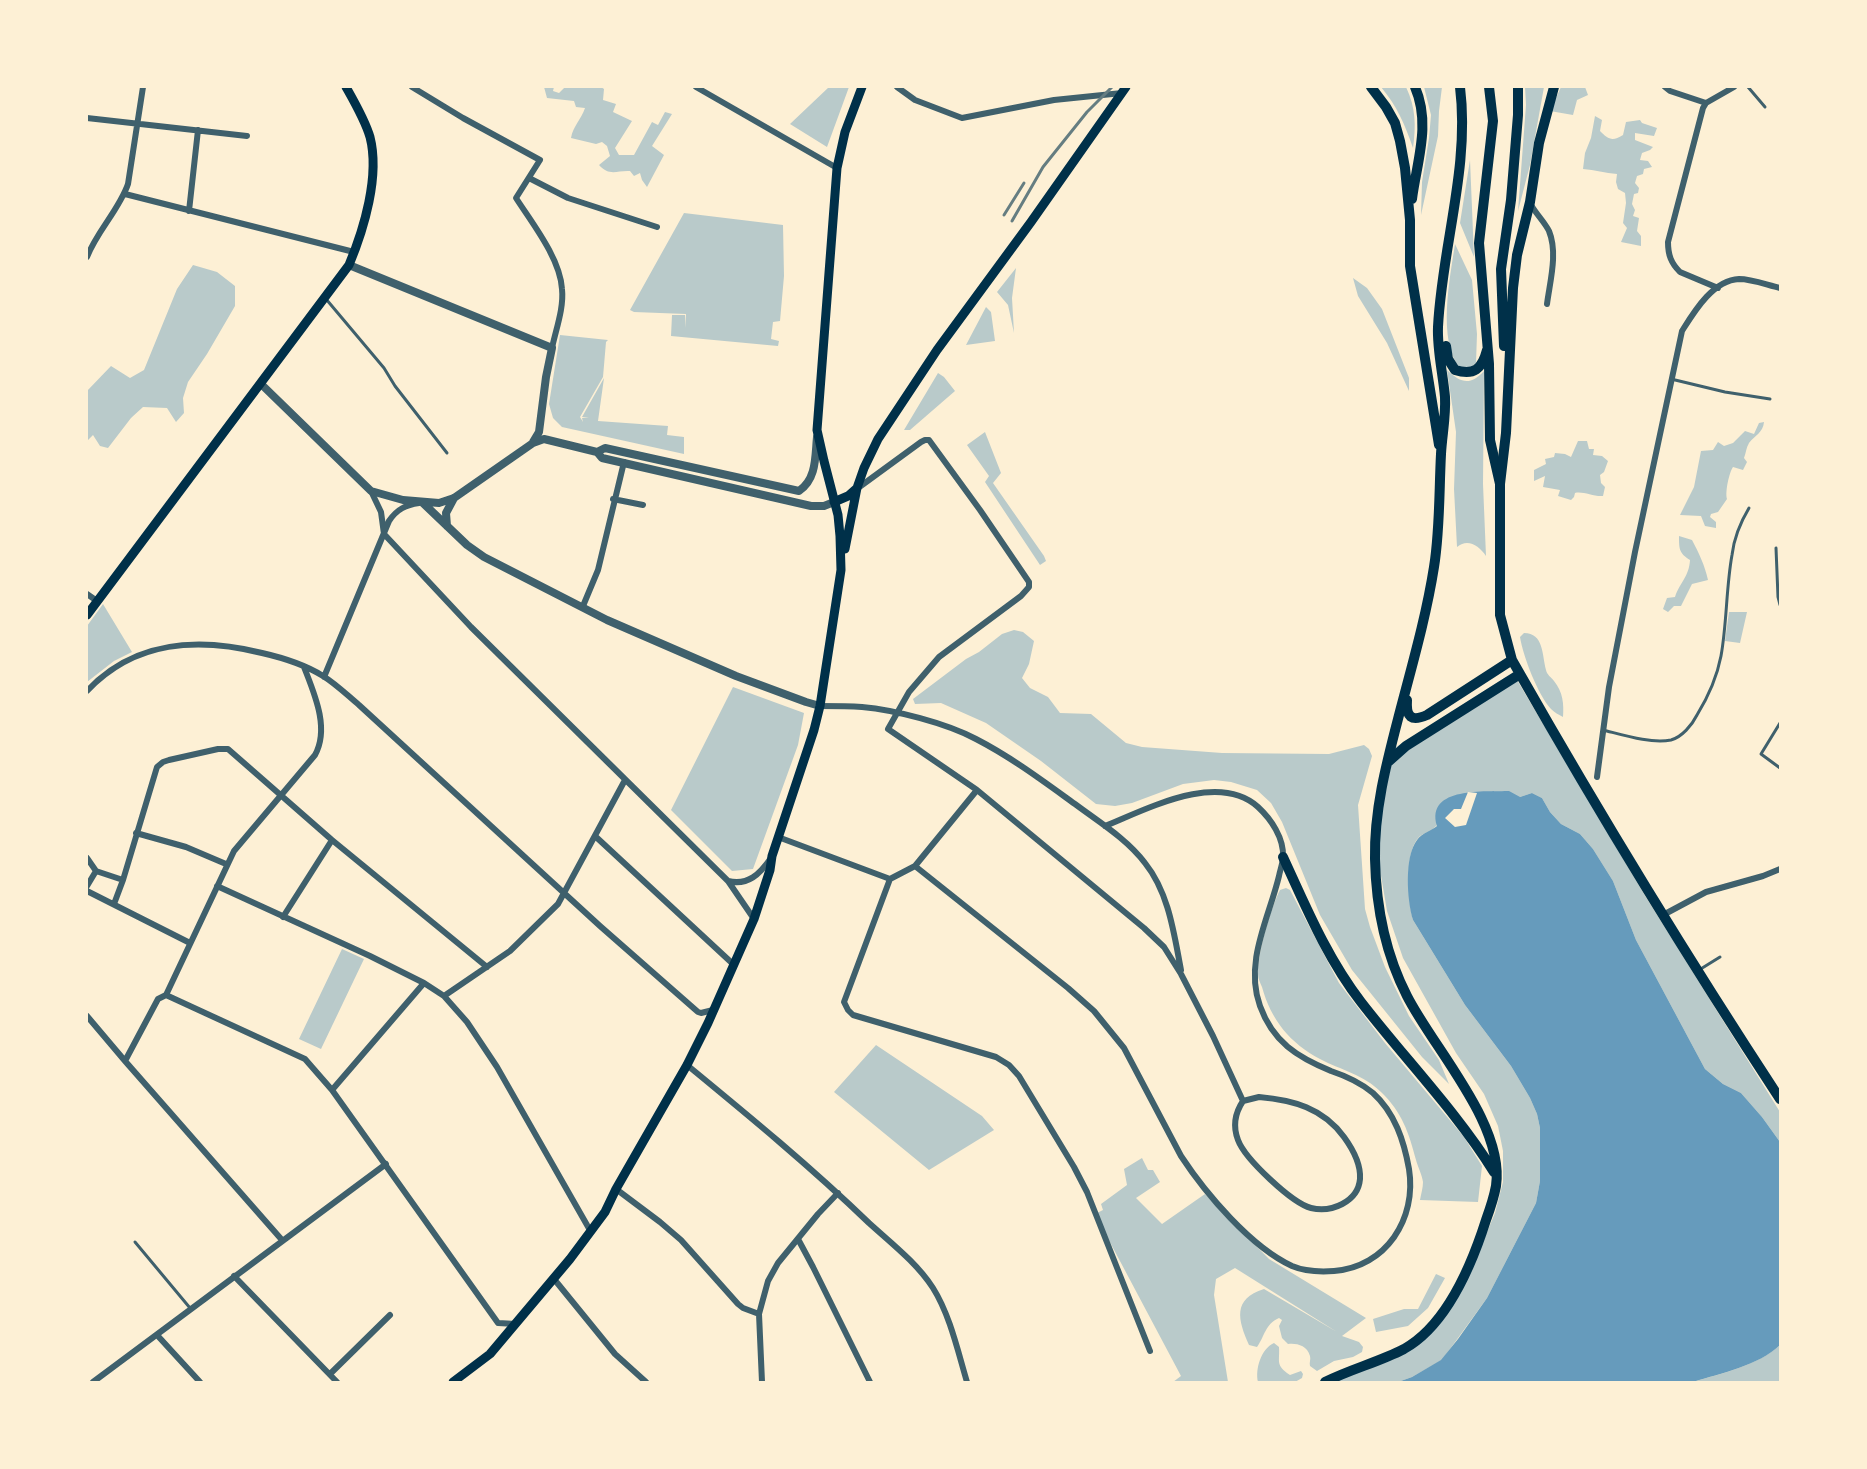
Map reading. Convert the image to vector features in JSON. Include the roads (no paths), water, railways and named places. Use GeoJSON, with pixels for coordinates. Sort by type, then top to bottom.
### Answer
{"type":"FeatureCollection","features":[{"type":"Feature","properties":{"kind":"main road"},"geometry":{"type":"LineString","coordinates":[[87,615],[349,265],[370,196],[373,154],[370,137],[362,117],[346,87]]}},
{"type":"Feature","properties":{"kind":"main road"},"geometry":{"type":"LineString","coordinates":[[841,570],[840,536],[818,430],[837,168],[845,132],[862,87]]}},
{"type":"Feature","properties":{"kind":"main road"},"geometry":{"type":"LineString","coordinates":[[1371,87],[1395,123],[1406,168],[1410,220],[1410,266],[1441,455]]}},
{"type":"Feature","properties":{"kind":"main road"},"geometry":{"type":"LineString","coordinates":[[1410,220],[1413,189],[1423,139],[1421,105],[1415,87]]}},
{"type":"Feature","properties":{"kind":"main road"},"geometry":{"type":"LineString","coordinates":[[1325,1382],[1404,1348],[1427,1331],[1449,1303],[1474,1255],[1497,1184],[1492,1145],[1480,1116],[1407,996],[1393,964],[1384,936],[1376,883],[1374,837],[1379,798],[1435,565],[1445,408],[1438,336],[1440,292],[1459,182],[1462,147],[1460,87]]}},
{"type":"Feature","properties":{"kind":"main road"},"geometry":{"type":"LineString","coordinates":[[1488,87],[1493,121],[1479,243],[1488,346],[1490,440],[1500,484]]}},
{"type":"Feature","properties":{"kind":"main road"},"geometry":{"type":"LineString","coordinates":[[1508,392],[1502,320],[1502,269],[1512,191],[1518,87]]}},
{"type":"Feature","properties":{"kind":"main road"},"geometry":{"type":"LineString","coordinates":[[1554,87],[1539,143],[1530,202],[1517,255],[1513,288],[1506,433],[1500,484],[1500,615],[1512,660],[1574,768],[1663,915],[1780,1098]]}},
{"type":"Feature","properties":{"kind":"main road"},"geometry":{"type":"LineString","coordinates":[[453,1382],[490,1354],[554,1280],[591,1232],[605,1212],[687,1065],[754,919],[778,837],[814,730],[857,488],[870,454],[900,404],[937,350],[1126,89]]}},
{"type":"Feature","properties":{"kind":"main road"},"geometry":{"type":"LineString","coordinates":[[1440,292],[1448,359],[1455,370],[1468,374],[1475,371],[1480,366],[1488,346]]}},
{"type":"Feature","properties":{"kind":"main road"},"geometry":{"type":"LineString","coordinates":[[834,502],[848,496],[857,488]]}},
{"type":"Feature","properties":{"kind":"main road"},"geometry":{"type":"LineString","coordinates":[[1409,676],[1407,709],[1409,715],[1419,719],[1512,660]]}},
{"type":"Feature","properties":{"kind":"main road"},"geometry":{"type":"LineString","coordinates":[[1388,762],[1406,746],[1520,674]]}},
{"type":"Feature","properties":{"kind":"main road"},"geometry":{"type":"LineString","coordinates":[[1283,857],[1320,938],[1339,971],[1360,1001],[1465,1128],[1496,1175]]}},
{"type":"Feature","properties":{"kind":"street"},"geometry":{"type":"LineString","coordinates":[[88,254],[125,194],[142,87]]}},
{"type":"Feature","properties":{"kind":"street"},"geometry":{"type":"LineString","coordinates":[[412,87],[540,160],[516,198],[550,253],[562,288],[540,426],[533,443]]}},
{"type":"Feature","properties":{"kind":"street"},"geometry":{"type":"LineString","coordinates":[[696,87],[837,168]]}},
{"type":"Feature","properties":{"kind":"street"},"geometry":{"type":"LineString","coordinates":[[897,87],[915,100],[962,118],[1126,89]]}},
{"type":"Feature","properties":{"kind":"street"},"geometry":{"type":"LineString","coordinates":[[1665,87],[1670,91],[1706,103]]}},
{"type":"Feature","properties":{"kind":"street"},"geometry":{"type":"LineString","coordinates":[[1718,288],[1680,272],[1671,261],[1668,242],[1700,115],[1706,103],[1734,87]]}},
{"type":"Feature","properties":{"kind":"street"},"geometry":{"type":"LineString","coordinates":[[87,118],[247,136]]}},
{"type":"Feature","properties":{"kind":"street"},"geometry":{"type":"LineString","coordinates":[[189,211],[198,130]]}},
{"type":"Feature","properties":{"kind":"street"},"geometry":{"type":"LineString","coordinates":[[529,178],[568,198],[657,227]]}},
{"type":"Feature","properties":{"kind":"street"},"geometry":{"type":"LineString","coordinates":[[125,194],[354,252]]}},
{"type":"Feature","properties":{"kind":"street"},"geometry":{"type":"LineString","coordinates":[[1530,202],[1549,231],[1552,241],[1553,255],[1547,304]]}},
{"type":"Feature","properties":{"kind":"street"},"geometry":{"type":"LineString","coordinates":[[349,265],[552,348]]}},
{"type":"Feature","properties":{"kind":"street"},"geometry":{"type":"LineString","coordinates":[[1597,777],[1603,730],[1635,552],[1682,331],[1708,296],[1729,281],[1740,279],[1780,288]]}},
{"type":"Feature","properties":{"kind":"street"},"geometry":{"type":"LineString","coordinates":[[261,384],[371,490],[381,512],[384,534],[471,627],[728,881],[754,919]]}},
{"type":"Feature","properties":{"kind":"street"},"geometry":{"type":"LineString","coordinates":[[540,426],[550,441]]}},
{"type":"Feature","properties":{"kind":"street"},"geometry":{"type":"LineString","coordinates":[[597,452],[604,448],[799,491],[810,481],[818,430]]}},
{"type":"Feature","properties":{"kind":"street"},"geometry":{"type":"LineString","coordinates":[[371,490],[404,500],[439,503],[454,498],[540,440],[597,452],[602,458],[811,506],[824,506],[834,502]]}},
{"type":"Feature","properties":{"kind":"street"},"geometry":{"type":"LineString","coordinates":[[857,488],[921,442],[929,440],[1029,582],[1029,587],[1021,596],[939,657],[917,681],[888,729],[977,790],[1164,947],[1181,974],[1213,1036],[1243,1101]]}},
{"type":"Feature","properties":{"kind":"street"},"geometry":{"type":"LineString","coordinates":[[583,606],[598,570],[624,462]]}},
{"type":"Feature","properties":{"kind":"street"},"geometry":{"type":"LineString","coordinates":[[447,526],[446,513],[454,498]]}},
{"type":"Feature","properties":{"kind":"street"},"geometry":{"type":"LineString","coordinates":[[614,499],[643,506]]}},
{"type":"Feature","properties":{"kind":"street"},"geometry":{"type":"LineString","coordinates":[[423,503],[467,545],[484,557],[607,620],[718,668],[820,706],[864,707],[897,713],[944,726],[974,738],[1044,782],[1105,826],[1146,863],[1171,917],[1181,974]]}},
{"type":"Feature","properties":{"kind":"street"},"geometry":{"type":"LineString","coordinates":[[324,677],[389,521],[405,506],[423,503]]}},
{"type":"Feature","properties":{"kind":"street"},"geometry":{"type":"LineString","coordinates":[[87,594],[97,601]]}},
{"type":"Feature","properties":{"kind":"street"},"geometry":{"type":"LineString","coordinates":[[87,691],[111,670],[132,658],[171,645],[218,644],[289,659],[304,666],[324,677],[359,705],[698,1012],[713,1011]]}},
{"type":"Feature","properties":{"kind":"street"},"geometry":{"type":"LineString","coordinates":[[125,1061],[158,999],[165,995],[226,864],[242,840],[319,748],[320,712],[304,666]]}},
{"type":"Feature","properties":{"kind":"street"},"geometry":{"type":"LineString","coordinates":[[114,904],[154,773],[163,762],[169,760],[218,749],[228,749],[332,840],[487,967]]}},
{"type":"Feature","properties":{"kind":"street"},"geometry":{"type":"LineString","coordinates":[[444,996],[510,951],[558,904],[625,780]]}},
{"type":"Feature","properties":{"kind":"street"},"geometry":{"type":"LineString","coordinates":[[977,790],[915,866],[890,879],[844,1002],[853,1015],[996,1058],[1010,1065],[1019,1076],[1083,1184],[1150,1351]]}},
{"type":"Feature","properties":{"kind":"street"},"geometry":{"type":"LineString","coordinates":[[915,866],[1068,988],[1099,1017],[1124,1048],[1192,1173],[1219,1206],[1258,1242],[1276,1257],[1295,1267],[1318,1272],[1345,1270],[1367,1263],[1387,1248],[1399,1232],[1407,1215],[1411,1194],[1410,1172],[1399,1131],[1383,1103],[1359,1083],[1310,1062],[1291,1050],[1278,1039],[1260,1006],[1255,987],[1254,970],[1257,951],[1275,893],[1283,857],[1278,834],[1266,814],[1252,802],[1238,795],[1222,792],[1203,792],[1177,799],[1105,826]]}},
{"type":"Feature","properties":{"kind":"street"},"geometry":{"type":"LineString","coordinates":[[136,833],[186,847],[226,864]]}},
{"type":"Feature","properties":{"kind":"street"},"geometry":{"type":"LineString","coordinates":[[595,836],[733,964]]}},
{"type":"Feature","properties":{"kind":"street"},"geometry":{"type":"LineString","coordinates":[[778,837],[890,879]]}},
{"type":"Feature","properties":{"kind":"street"},"geometry":{"type":"LineString","coordinates":[[284,917],[332,840]]}},
{"type":"Feature","properties":{"kind":"street"},"geometry":{"type":"LineString","coordinates":[[728,881],[736,883],[751,880],[772,856]]}},
{"type":"Feature","properties":{"kind":"street"},"geometry":{"type":"LineString","coordinates":[[87,858],[96,870],[123,880]]}},
{"type":"Feature","properties":{"kind":"street"},"geometry":{"type":"LineString","coordinates":[[1663,915],[1706,892],[1780,869]]}},
{"type":"Feature","properties":{"kind":"street"},"geometry":{"type":"LineString","coordinates":[[96,870],[87,888],[190,943]]}},
{"type":"Feature","properties":{"kind":"street"},"geometry":{"type":"LineString","coordinates":[[217,886],[368,954],[444,996],[467,1022],[497,1067],[591,1232]]}},
{"type":"Feature","properties":{"kind":"street"},"geometry":{"type":"LineString","coordinates":[[332,1090],[424,983]]}},
{"type":"Feature","properties":{"kind":"street"},"geometry":{"type":"LineString","coordinates":[[165,995],[305,1059],[332,1090],[498,1323],[516,1324]]}},
{"type":"Feature","properties":{"kind":"street"},"geometry":{"type":"LineString","coordinates":[[87,1016],[282,1240]]}},
{"type":"Feature","properties":{"kind":"street"},"geometry":{"type":"LineString","coordinates":[[687,1065],[762,1126],[838,1193],[932,1286],[941,1303],[967,1382]]}},
{"type":"Feature","properties":{"kind":"street"},"geometry":{"type":"LineString","coordinates":[[1259,1097],[1296,1102],[1328,1120],[1353,1150],[1360,1181],[1355,1192],[1346,1202],[1336,1208],[1312,1208],[1300,1204],[1277,1185],[1251,1158],[1238,1139],[1235,1127],[1236,1118],[1243,1101],[1259,1097]]}},
{"type":"Feature","properties":{"kind":"street"},"geometry":{"type":"LineString","coordinates":[[93,1382],[386,1164]]}},
{"type":"Feature","properties":{"kind":"street"},"geometry":{"type":"LineString","coordinates":[[616,1189],[660,1221],[681,1240],[738,1304],[759,1314]]}},
{"type":"Feature","properties":{"kind":"street"},"geometry":{"type":"LineString","coordinates":[[762,1382],[759,1314],[768,1281],[778,1263],[838,1193]]}},
{"type":"Feature","properties":{"kind":"street"},"geometry":{"type":"LineString","coordinates":[[798,1239],[870,1382]]}},
{"type":"Feature","properties":{"kind":"street"},"geometry":{"type":"LineString","coordinates":[[234,1276],[337,1382]]}},
{"type":"Feature","properties":{"kind":"street"},"geometry":{"type":"LineString","coordinates":[[554,1280],[615,1354],[646,1382]]}},
{"type":"Feature","properties":{"kind":"street"},"geometry":{"type":"LineString","coordinates":[[330,1374],[390,1315]]}},
{"type":"Feature","properties":{"kind":"street"},"geometry":{"type":"LineString","coordinates":[[157,1335],[200,1382]]}},
{"type":"Feature","properties":{"kind":"lane"},"geometry":{"type":"LineString","coordinates":[[1748,87],[1765,107]]}},
{"type":"Feature","properties":{"kind":"lane"},"geometry":{"type":"LineString","coordinates":[[325,298],[384,368],[395,386],[447,453]]}},
{"type":"Feature","properties":{"kind":"lane"},"geometry":{"type":"LineString","coordinates":[[1670,379],[1725,392],[1770,399]]}},
{"type":"Feature","properties":{"kind":"lane"},"geometry":{"type":"LineString","coordinates":[[1603,730],[1638,738],[1673,739],[1684,732],[1694,721],[1716,677],[1721,655],[1732,553],[1737,532],[1749,508]]}},
{"type":"Feature","properties":{"kind":"lane"},"geometry":{"type":"LineString","coordinates":[[1776,548],[1780,605]]}},
{"type":"Feature","properties":{"kind":"lane"},"geometry":{"type":"LineString","coordinates":[[1780,723],[1761,754],[1780,768]]}},
{"type":"Feature","properties":{"kind":"lane"},"geometry":{"type":"LineString","coordinates":[[1698,971],[1720,957]]}},
{"type":"Feature","properties":{"kind":"lane"},"geometry":{"type":"LineString","coordinates":[[135,1242],[191,1309]]}},
{"type":"Feature","properties":{"kind":"water"},"geometry":{"type":"Polygon","coordinates":[[[1509,791],[1520,797],[1532,793],[1542,798],[1550,812],[1561,824],[1580,834],[1593,849],[1613,881],[1636,940],[1705,1069],[1723,1084],[1741,1093],[1780,1142],[1780,1345],[1750,1364],[1693,1382],[1398,1382],[1412,1377],[1441,1360],[1458,1339],[1487,1298],[1536,1203],[1540,1181],[1540,1128],[1537,1114],[1511,1066],[1465,1005],[1413,920],[1408,890],[1408,868],[1413,847],[1419,838],[1437,826],[1436,813],[1440,804],[1460,794],[1509,791]]]}},
{"type":"Feature","properties":{"kind":"railway"},"geometry":{"type":"LineString","coordinates":[[1012,221],[1043,167],[1087,112],[1112,87]]}},
{"type":"Feature","properties":{"kind":"railway"},"geometry":{"type":"LineString","coordinates":[[1004,215],[1024,183]]}}]}
